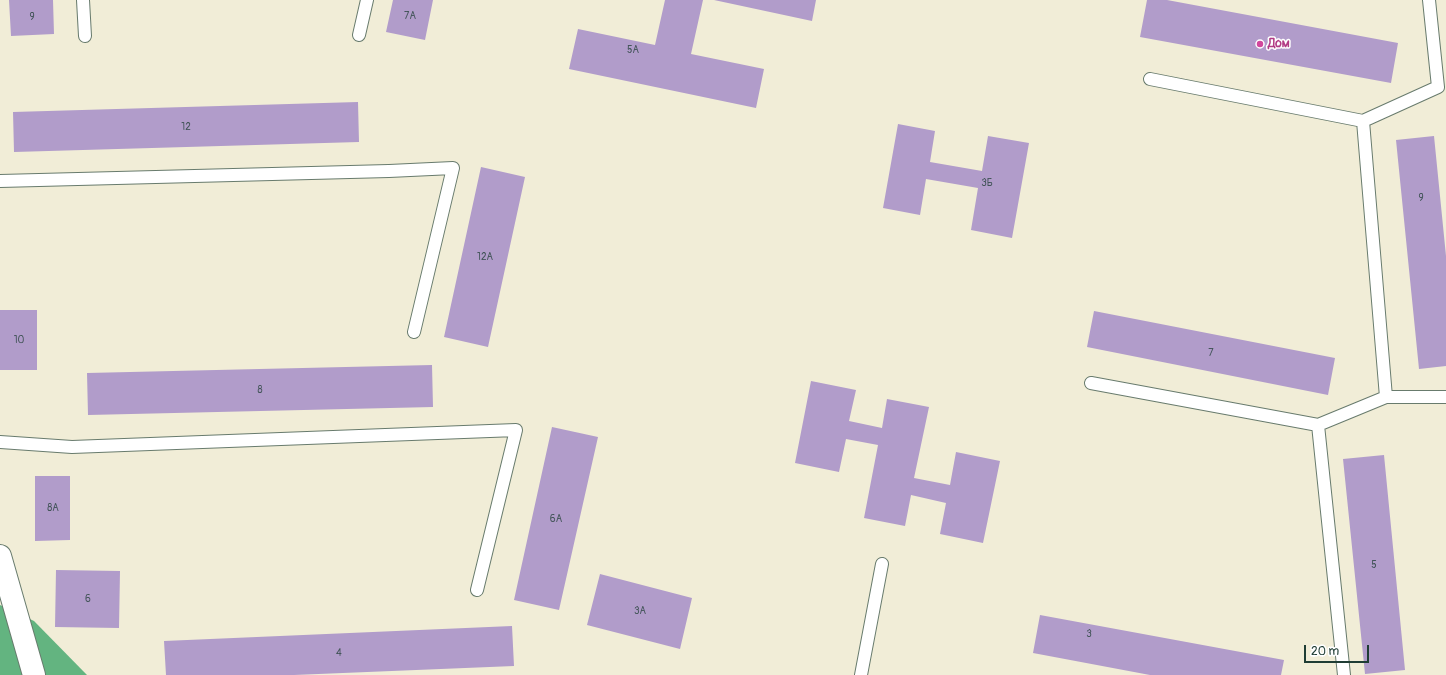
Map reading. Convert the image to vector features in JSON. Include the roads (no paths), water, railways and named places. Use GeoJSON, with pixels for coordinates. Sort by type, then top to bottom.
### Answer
{"type":"FeatureCollection","features":[{"type":"Feature","properties":{"kind":"street"},"geometry":{"type":"LineString","coordinates":[[0,556],[34,675]]}},
{"type":"Feature","properties":{"kind":"lane"},"geometry":{"type":"LineString","coordinates":[[83,0],[85,36]]}},
{"type":"Feature","properties":{"kind":"lane"},"geometry":{"type":"LineString","coordinates":[[359,35],[367,0]]}},
{"type":"Feature","properties":{"kind":"lane"},"geometry":{"type":"LineString","coordinates":[[1150,79],[1363,121],[1438,87],[1430,0]]}},
{"type":"Feature","properties":{"kind":"lane"},"geometry":{"type":"LineString","coordinates":[[1363,121],[1386,396]]}},
{"type":"Feature","properties":{"kind":"lane"},"geometry":{"type":"LineString","coordinates":[[0,181],[453,168],[414,332]]}},
{"type":"Feature","properties":{"kind":"lane"},"geometry":{"type":"LineString","coordinates":[[1091,383],[1318,425],[1386,396],[1446,397]]}},
{"type":"Feature","properties":{"kind":"lane"},"geometry":{"type":"LineString","coordinates":[[1318,425],[1344,675]]}},
{"type":"Feature","properties":{"kind":"lane"},"geometry":{"type":"LineString","coordinates":[[0,442],[72,447],[516,430],[477,590]]}},
{"type":"Feature","properties":{"kind":"lane"},"geometry":{"type":"LineString","coordinates":[[861,675],[882,564]]}},
{"type":"Feature","properties":{"kind":"place","name":"Дом"},"geometry":{"type":"Point","coordinates":[1260,44]}}]}
